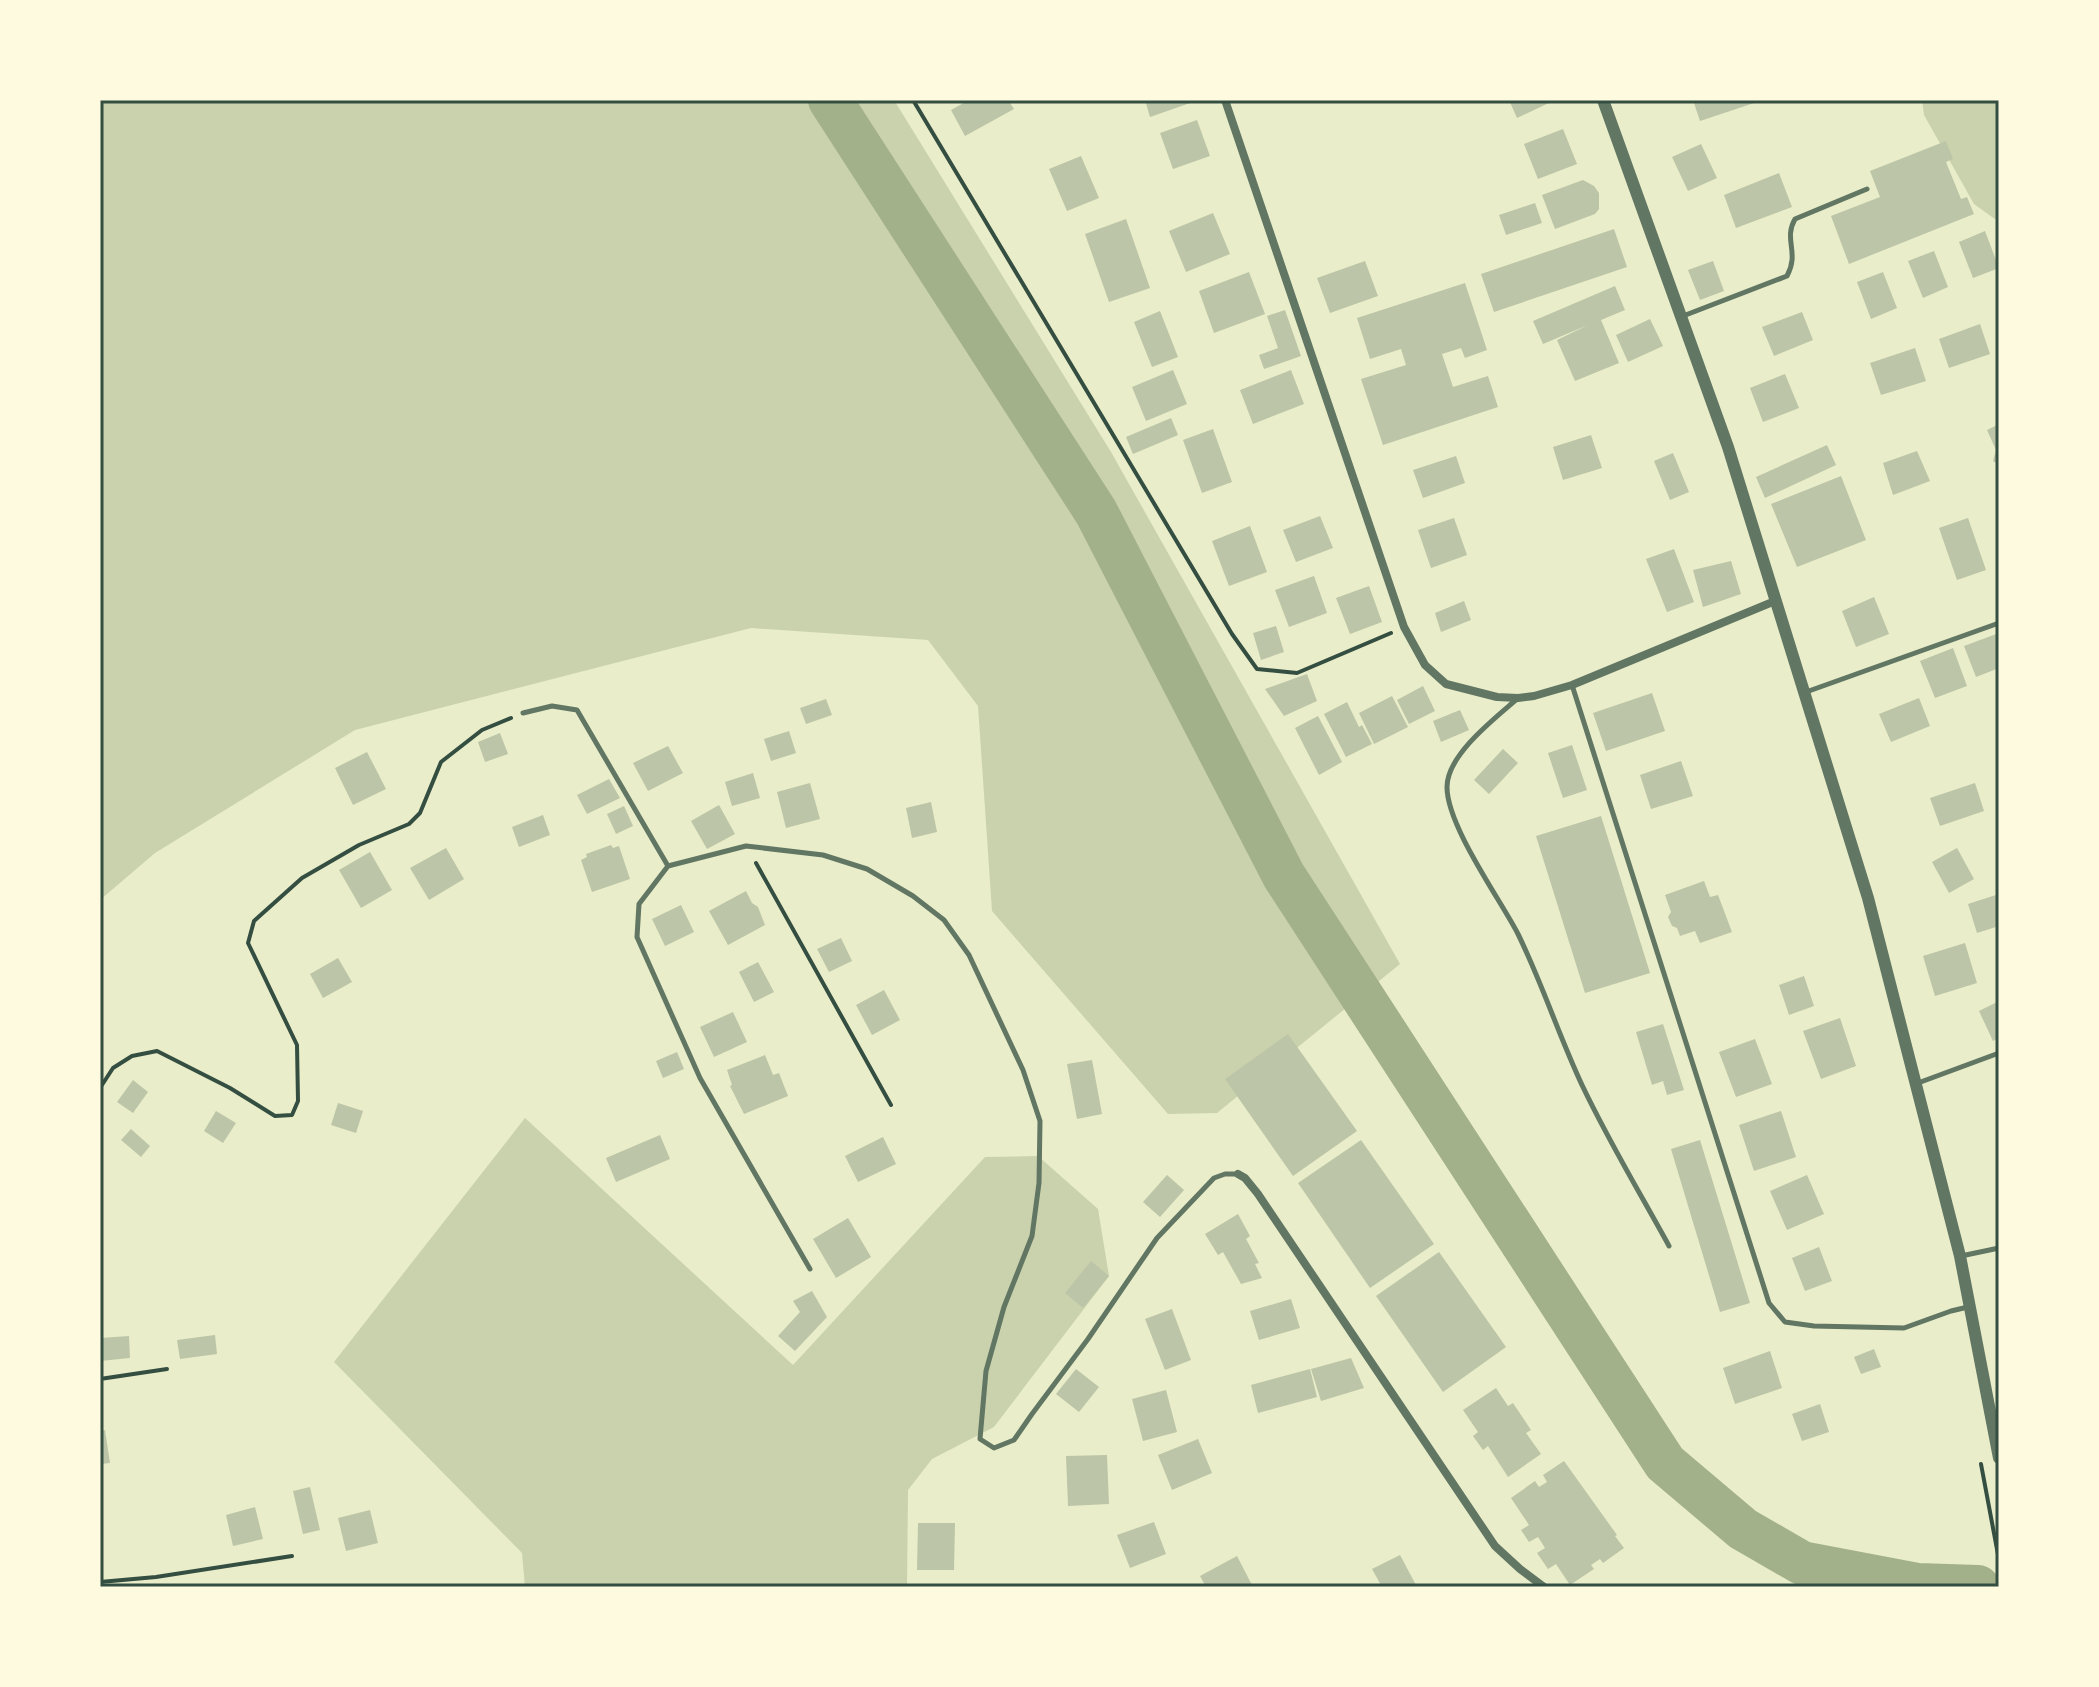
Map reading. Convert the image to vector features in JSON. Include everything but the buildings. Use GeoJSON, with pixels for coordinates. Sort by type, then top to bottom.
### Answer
{"type":"FeatureCollection","features":[{"type":"Feature","properties":{"kind":"street"},"geometry":{"type":"LineString","coordinates":[[1225,100],[1404,627],[1425,665],[1446,684],[1497,697],[1534,696],[1572,685],[1775,601]]}},
{"type":"Feature","properties":{"kind":"street"},"geometry":{"type":"LineString","coordinates":[[1603,100],[1728,447],[1868,898],[1960,1256],[1999,1458]]}},
{"type":"Feature","properties":{"kind":"street"},"geometry":{"type":"LineString","coordinates":[[1238,1174],[1258,1194],[1495,1546],[1544,1587]]}},
{"type":"Feature","properties":{"kind":"lane"},"geometry":{"type":"LineString","coordinates":[[1682,316],[1787,276],[1793,265],[1789,230],[1795,219],[1867,189]]}},
{"type":"Feature","properties":{"kind":"lane"},"geometry":{"type":"LineString","coordinates":[[1805,692],[1999,623]]}},
{"type":"Feature","properties":{"kind":"lane"},"geometry":{"type":"LineString","coordinates":[[1572,685],[1769,1303],[1785,1322],[1839,1327],[1904,1328],[1969,1307]]}},
{"type":"Feature","properties":{"kind":"lane"},"geometry":{"type":"LineString","coordinates":[[1518,698],[1471,741],[1451,766],[1447,788],[1451,803],[1457,822],[1495,898],[1516,930],[1536,973],[1583,1087],[1669,1246]]}},
{"type":"Feature","properties":{"kind":"lane"},"geometry":{"type":"LineString","coordinates":[[523,713],[552,706],[577,710],[668,866]]}},
{"type":"Feature","properties":{"kind":"lane"},"geometry":{"type":"LineString","coordinates":[[810,1269],[700,1078],[637,937],[639,904],[668,866],[746,846],[823,855],[867,869],[913,896],[944,920],[969,955],[1023,1070],[1040,1121],[1039,1183],[1032,1236],[1004,1307],[986,1371],[980,1439],[994,1448],[1014,1440],[1157,1238],[1214,1178],[1238,1174]]}},
{"type":"Feature","properties":{"kind":"lane"},"geometry":{"type":"LineString","coordinates":[[1917,1083],[1999,1053]]}},
{"type":"Feature","properties":{"kind":"lane"},"geometry":{"type":"LineString","coordinates":[[1960,1256],[1999,1248]]}},
{"type":"Feature","properties":{"kind":"path"},"geometry":{"type":"LineString","coordinates":[[913,100],[1232,634],[1257,669],[1297,673],[1404,627]]}},
{"type":"Feature","properties":{"kind":"path"},"geometry":{"type":"LineString","coordinates":[[100,1088],[113,1068],[132,1056],[157,1051],[230,1088],[275,1116],[292,1115],[298,1101],[297,1045],[248,943],[254,921],[302,878],[359,845],[409,824],[420,813],[441,762],[482,730],[523,713]]}},
{"type":"Feature","properties":{"kind":"path"},"geometry":{"type":"LineString","coordinates":[[746,846],[891,1105]]}},
{"type":"Feature","properties":{"kind":"path"},"geometry":{"type":"LineString","coordinates":[[100,1379],[167,1369]]}},
{"type":"Feature","properties":{"kind":"path"},"geometry":{"type":"LineString","coordinates":[[100,1582],[156,1577],[292,1556]]}},
{"type":"Feature","properties":{"kind":"green space"},"geometry":{"type":"Polygon","coordinates":[[[100,100],[894,100],[1111,452],[1400,964],[1217,1113],[1168,1114],[992,911],[978,706],[928,640],[751,628],[355,730],[155,853],[100,900],[100,100]]]}},
{"type":"Feature","properties":{"kind":"green space"},"geometry":{"type":"Polygon","coordinates":[[[1922,100],[1999,100],[1999,222],[1974,204],[1924,115],[1922,100]]]}},
{"type":"Feature","properties":{"kind":"green space"},"geometry":{"type":"Polygon","coordinates":[[[525,1118],[793,1365],[985,1157],[1038,1156],[1098,1209],[1109,1276],[994,1427],[932,1459],[908,1490],[907,1587],[525,1587],[522,1553],[334,1362],[525,1118]]]}},
{"type":"Feature","properties":{"kind":"waterway"},"geometry":{"type":"LineString","coordinates":[[830,100],[1096,512],[1284,876],[1665,1463],[1743,1529],[1802,1563],[1918,1585],[1978,1587]]}}]}
